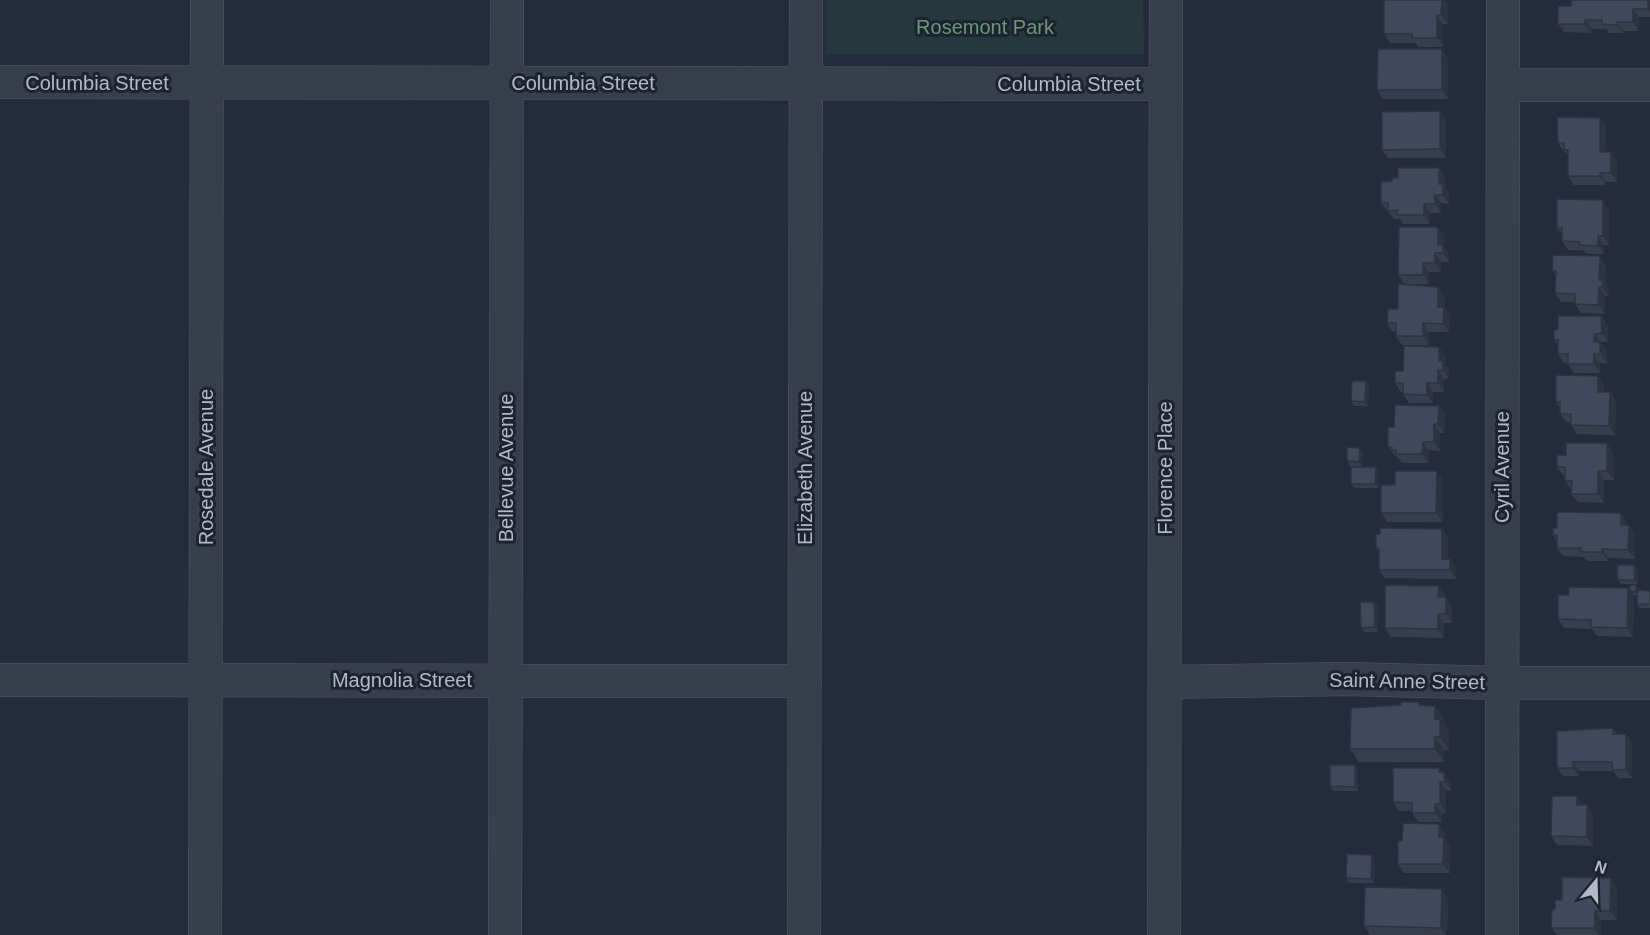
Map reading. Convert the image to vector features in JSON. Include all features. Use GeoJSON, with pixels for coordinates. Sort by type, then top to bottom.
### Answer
{"type":"FeatureCollection","features":[{"type":"Feature","properties":{"kind":"street","name":"Rosedale Avenue"},"geometry":{"type":"LineString","coordinates":[[205,935],[207,0]]}},
{"type":"Feature","properties":{"kind":"street","name":"Bellevue Avenue"},"geometry":{"type":"LineString","coordinates":[[505,935],[507,0]]}},
{"type":"Feature","properties":{"kind":"street","name":"Elizabeth Avenue"},"geometry":{"type":"LineString","coordinates":[[804,935],[806,0]]}},
{"type":"Feature","properties":{"kind":"street","name":"Florence Place"},"geometry":{"type":"LineString","coordinates":[[1164,935],[1166,0]]}},
{"type":"Feature","properties":{"kind":"street","name":"Cyril Avenue"},"geometry":{"type":"LineString","coordinates":[[1502,935],[1503,0]]}},
{"type":"Feature","properties":{"kind":"street","name":"Columbia Street"},"geometry":{"type":"LineString","coordinates":[[0,82],[1166,84]]}},
{"type":"Feature","properties":{"kind":"street"},"geometry":{"type":"LineString","coordinates":[[1503,85],[1650,85]]}},
{"type":"Feature","properties":{"kind":"street","name":"Saint Anne Street"},"geometry":{"type":"LineString","coordinates":[[1165,682],[1347,679],[1502,683],[1650,683]]}},
{"type":"Feature","properties":{"kind":"street","name":"Magnolia Street"},"geometry":{"type":"LineString","coordinates":[[0,680],[805,681]]}},
{"type":"Feature","properties":{"kind":"green space","name":"Rosemont Park"},"geometry":{"type":"Polygon","coordinates":[[[826,0],[1143,0],[1144,54],[826,54],[826,0]]]}},
{"type":"Feature","properties":{"kind":"building"},"geometry":{"type":"Polygon","coordinates":[[[1384,0],[1442,0],[1441,15],[1437,15],[1437,38],[1412,38],[1412,34],[1384,34],[1384,0]]]}},
{"type":"Feature","properties":{"kind":"building"},"geometry":{"type":"Polygon","coordinates":[[[1571,0],[1648,0],[1648,9],[1633,9],[1633,22],[1617,22],[1617,25],[1602,24],[1602,20],[1585,20],[1585,24],[1558,24],[1558,6],[1571,6],[1571,0]]]}},
{"type":"Feature","properties":{"kind":"building"},"geometry":{"type":"Polygon","coordinates":[[[1378,49],[1442,49],[1442,90],[1377,90],[1378,49]]]}},
{"type":"Feature","properties":{"kind":"building"},"geometry":{"type":"Polygon","coordinates":[[[1440,111],[1440,149],[1382,150],[1382,112],[1440,111]]]}},
{"type":"Feature","properties":{"kind":"building"},"geometry":{"type":"Polygon","coordinates":[[[1557,117],[1600,118],[1600,152],[1611,152],[1611,173],[1600,173],[1600,176],[1568,176],[1568,150],[1564,150],[1564,143],[1558,143],[1557,117]]]}},
{"type":"Feature","properties":{"kind":"building"},"geometry":{"type":"Polygon","coordinates":[[[1398,168],[1439,168],[1439,184],[1443,184],[1443,195],[1435,195],[1435,204],[1424,204],[1424,215],[1397,215],[1397,210],[1388,211],[1388,203],[1381,203],[1381,182],[1398,178],[1398,168]]]}},
{"type":"Feature","properties":{"kind":"building"},"geometry":{"type":"Polygon","coordinates":[[[1557,199],[1603,200],[1603,236],[1598,236],[1598,246],[1562,241],[1562,228],[1557,228],[1557,199]]]}},
{"type":"Feature","properties":{"kind":"building"},"geometry":{"type":"Polygon","coordinates":[[[1399,227],[1438,227],[1438,245],[1443,245],[1443,253],[1435,253],[1435,263],[1423,263],[1423,275],[1398,275],[1399,227]]]}},
{"type":"Feature","properties":{"kind":"building"},"geometry":{"type":"Polygon","coordinates":[[[1553,255],[1600,256],[1599,280],[1603,280],[1602,287],[1599,287],[1598,305],[1575,304],[1575,294],[1555,293],[1556,271],[1552,270],[1553,255]]]}},
{"type":"Feature","properties":{"kind":"building"},"geometry":{"type":"Polygon","coordinates":[[[1398,284],[1438,287],[1438,307],[1444,307],[1443,324],[1423,323],[1423,336],[1396,336],[1396,323],[1387,323],[1388,309],[1398,309],[1398,284]]]}},
{"type":"Feature","properties":{"kind":"building"},"geometry":{"type":"Polygon","coordinates":[[[1558,316],[1601,316],[1602,333],[1595,334],[1594,342],[1600,342],[1600,354],[1594,354],[1594,364],[1568,364],[1568,354],[1558,354],[1558,340],[1554,340],[1554,330],[1558,329],[1558,316]]]}},
{"type":"Feature","properties":{"kind":"building"},"geometry":{"type":"Polygon","coordinates":[[[1404,346],[1439,347],[1439,361],[1443,361],[1443,370],[1438,370],[1438,383],[1427,383],[1427,395],[1403,394],[1403,383],[1395,383],[1395,371],[1403,371],[1404,346]]]}},
{"type":"Feature","properties":{"kind":"building"},"geometry":{"type":"Polygon","coordinates":[[[1556,375],[1598,376],[1598,392],[1610,392],[1609,426],[1571,425],[1571,414],[1560,414],[1560,402],[1556,402],[1556,375]]]}},
{"type":"Feature","properties":{"kind":"building"},"geometry":{"type":"Polygon","coordinates":[[[1352,381],[1366,381],[1365,402],[1351,401],[1352,381]]]}},
{"type":"Feature","properties":{"kind":"building"},"geometry":{"type":"Polygon","coordinates":[[[1395,405],[1439,406],[1438,424],[1434,424],[1434,442],[1423,442],[1422,454],[1396,454],[1396,450],[1388,447],[1388,427],[1394,427],[1395,405]]]}},
{"type":"Feature","properties":{"kind":"building"},"geometry":{"type":"Polygon","coordinates":[[[1566,443],[1607,443],[1607,471],[1598,471],[1598,494],[1571,494],[1572,481],[1565,481],[1565,467],[1557,467],[1557,455],[1566,455],[1566,443]]]}},
{"type":"Feature","properties":{"kind":"building"},"geometry":{"type":"Polygon","coordinates":[[[1347,447],[1360,448],[1359,462],[1347,461],[1347,447]]]}},
{"type":"Feature","properties":{"kind":"building"},"geometry":{"type":"Polygon","coordinates":[[[1351,467],[1376,467],[1375,484],[1351,484],[1351,467]]]}},
{"type":"Feature","properties":{"kind":"building"},"geometry":{"type":"Polygon","coordinates":[[[1395,471],[1437,471],[1436,513],[1381,513],[1381,485],[1395,485],[1395,471]]]}},
{"type":"Feature","properties":{"kind":"building"},"geometry":{"type":"Polygon","coordinates":[[[1557,512],[1621,513],[1621,525],[1629,525],[1628,550],[1602,549],[1602,552],[1580,552],[1581,548],[1557,548],[1557,535],[1553,535],[1553,528],[1557,528],[1557,512]]]}},
{"type":"Feature","properties":{"kind":"building"},"geometry":{"type":"Polygon","coordinates":[[[1380,528],[1442,529],[1442,559],[1450,559],[1450,570],[1379,570],[1379,548],[1376,548],[1376,534],[1380,534],[1380,528]]]}},
{"type":"Feature","properties":{"kind":"building"},"geometry":{"type":"Polygon","coordinates":[[[1617,565],[1634,565],[1635,580],[1618,580],[1617,565]]]}},
{"type":"Feature","properties":{"kind":"building"},"geometry":{"type":"Polygon","coordinates":[[[1385,585],[1439,586],[1438,597],[1446,597],[1446,614],[1438,614],[1438,629],[1385,628],[1385,585]]]}},
{"type":"Feature","properties":{"kind":"building"},"geometry":{"type":"Polygon","coordinates":[[[1630,585],[1636,585],[1636,592],[1630,591],[1630,585]]]}},
{"type":"Feature","properties":{"kind":"building"},"geometry":{"type":"Polygon","coordinates":[[[1569,587],[1628,588],[1627,628],[1591,627],[1591,620],[1558,619],[1558,595],[1569,595],[1569,587]]]}},
{"type":"Feature","properties":{"kind":"building"},"geometry":{"type":"Polygon","coordinates":[[[1637,590],[1650,591],[1650,604],[1637,604],[1637,590]]]}},
{"type":"Feature","properties":{"kind":"building"},"geometry":{"type":"Polygon","coordinates":[[[1360,602],[1374,602],[1375,627],[1361,628],[1360,602]]]}},
{"type":"Feature","properties":{"kind":"building"},"geometry":{"type":"Polygon","coordinates":[[[1401,702],[1419,702],[1419,705],[1435,706],[1435,719],[1440,719],[1440,737],[1435,737],[1435,749],[1350,749],[1351,708],[1401,705],[1401,702]]]}},
{"type":"Feature","properties":{"kind":"building"},"geometry":{"type":"Polygon","coordinates":[[[1613,728],[1613,734],[1626,734],[1626,770],[1613,770],[1612,762],[1573,762],[1573,768],[1557,768],[1557,731],[1613,728]]]}},
{"type":"Feature","properties":{"kind":"building"},"geometry":{"type":"Polygon","coordinates":[[[1330,765],[1355,765],[1355,787],[1330,786],[1330,765]]]}},
{"type":"Feature","properties":{"kind":"building"},"geometry":{"type":"Polygon","coordinates":[[[1393,768],[1439,768],[1439,772],[1444,772],[1445,782],[1440,782],[1440,804],[1435,804],[1435,813],[1412,813],[1412,803],[1393,802],[1393,768]]]}},
{"type":"Feature","properties":{"kind":"building"},"geometry":{"type":"Polygon","coordinates":[[[1552,796],[1577,796],[1577,805],[1587,805],[1587,837],[1551,836],[1552,796]]]}},
{"type":"Feature","properties":{"kind":"building"},"geometry":{"type":"Polygon","coordinates":[[[1403,823],[1439,824],[1439,837],[1444,837],[1443,864],[1398,864],[1398,841],[1402,841],[1403,823]]]}},
{"type":"Feature","properties":{"kind":"building"},"geometry":{"type":"Polygon","coordinates":[[[1347,854],[1372,855],[1371,879],[1346,878],[1347,854]]]}},
{"type":"Feature","properties":{"kind":"building"},"geometry":{"type":"Polygon","coordinates":[[[1562,877],[1611,878],[1610,911],[1595,911],[1595,928],[1551,928],[1555,900],[1562,900],[1562,877]]]}},
{"type":"Feature","properties":{"kind":"building"},"geometry":{"type":"Polygon","coordinates":[[[1365,887],[1442,889],[1441,928],[1364,926],[1365,887]]]}}]}
